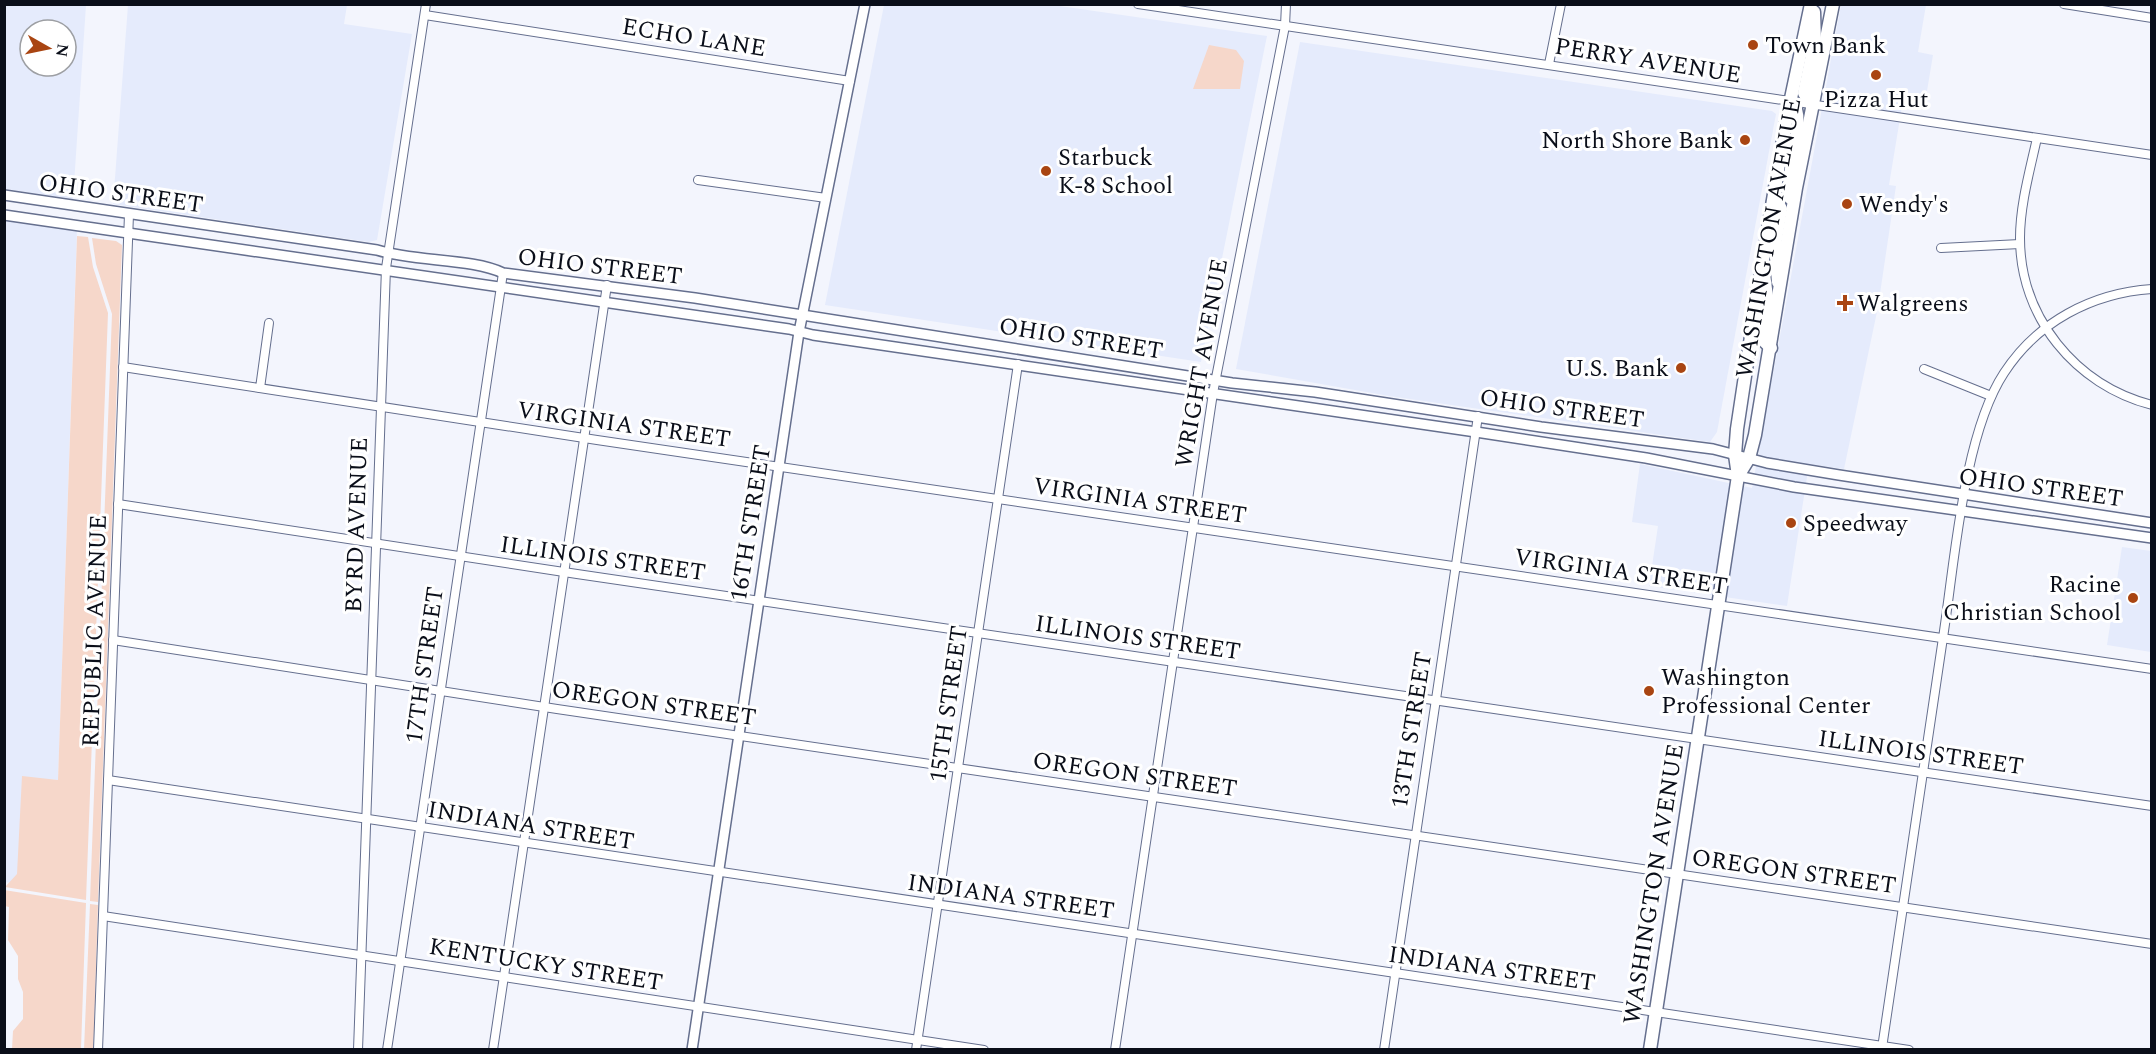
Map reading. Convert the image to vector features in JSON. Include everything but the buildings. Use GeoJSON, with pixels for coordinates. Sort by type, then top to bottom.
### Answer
{"type":"FeatureCollection","features":[{"type":"Feature","properties":{"kind":"main road","name":"WASHINGTON AVENUE"},"geometry":{"type":"LineString","coordinates":[[1650,1050],[1738,476],[1735,455],[1763,264],[1791,100],[1812,4]]}},
{"type":"Feature","properties":{"kind":"main road"},"geometry":{"type":"LineString","coordinates":[[1812,4],[1815,41],[1804,93],[1812,104]]}},
{"type":"Feature","properties":{"kind":"main road","name":"WASHINGTON AVENUE"},"geometry":{"type":"LineString","coordinates":[[1738,476],[1749,458],[1771,348],[1792,211],[1833,4]]}},
{"type":"Feature","properties":{"kind":"main road"},"geometry":{"type":"LineString","coordinates":[[1791,100],[1796,106],[1798,119],[1789,178],[1792,211]]}},
{"type":"Feature","properties":{"kind":"main road"},"geometry":{"type":"LineString","coordinates":[[1773,202],[1778,203],[1780,209],[1775,246],[1780,295]]}},
{"type":"Feature","properties":{"kind":"main road"},"geometry":{"type":"LineString","coordinates":[[1763,264],[1768,304],[1764,341],[1771,348]]}},
{"type":"Feature","properties":{"kind":"street","name":"BYRD AVENUE"},"geometry":{"type":"LineString","coordinates":[[358,1050],[364,819],[386,268],[426,4]]}},
{"type":"Feature","properties":{"kind":"street","name":"16TH STREET"},"geometry":{"type":"LineString","coordinates":[[692,1050],[802,315],[865,4]]}},
{"type":"Feature","properties":{"kind":"street","name":"PERRY AVENUE"},"geometry":{"type":"LineString","coordinates":[[1138,4],[2151,155]]}},
{"type":"Feature","properties":{"kind":"street","name":"WRIGHT AVENUE"},"geometry":{"type":"LineString","coordinates":[[1115,1050],[1213,393],[1285,26],[1286,4]]}},
{"type":"Feature","properties":{"kind":"street"},"geometry":{"type":"LineString","coordinates":[[1549,64],[1561,4]]}},
{"type":"Feature","properties":{"kind":"street"},"geometry":{"type":"LineString","coordinates":[[2064,4],[2151,18]]}},
{"type":"Feature","properties":{"kind":"street","name":"ECHO LANE"},"geometry":{"type":"LineString","coordinates":[[425,15],[850,81]]}},
{"type":"Feature","properties":{"kind":"street"},"geometry":{"type":"LineString","coordinates":[[2037,138],[2023,206],[2020,244],[2029,294],[2045,328],[2067,357],[2090,376],[2115,392],[2151,405]]}},
{"type":"Feature","properties":{"kind":"street"},"geometry":{"type":"LineString","coordinates":[[698,180],[826,198]]}},
{"type":"Feature","properties":{"kind":"street","name":"OHIO STREET"},"geometry":{"type":"LineString","coordinates":[[4,195],[476,266],[504,273],[607,285],[1216,379],[1713,449],[1749,458],[1965,495],[2151,523]]}},
{"type":"Feature","properties":{"kind":"street","name":"REPUBLIC AVENUE"},"geometry":{"type":"LineString","coordinates":[[98,1050],[129,214]]}},
{"type":"Feature","properties":{"kind":"street","name":"OHIO STREET"},"geometry":{"type":"LineString","coordinates":[[4,215],[501,285],[604,303],[1646,458],[1802,488],[2151,538]]}},
{"type":"Feature","properties":{"kind":"street"},"geometry":{"type":"LineString","coordinates":[[1941,248],[2020,244]]}},
{"type":"Feature","properties":{"kind":"street","name":"17TH STREET"},"geometry":{"type":"LineString","coordinates":[[387,1050],[504,273]]}},
{"type":"Feature","properties":{"kind":"street"},"geometry":{"type":"LineString","coordinates":[[493,1050],[607,285]]}},
{"type":"Feature","properties":{"kind":"street"},"geometry":{"type":"LineString","coordinates":[[1882,1048],[1962,510],[1978,432],[1991,396],[2013,360],[2045,328],[2091,302],[2122,292],[2151,289]]}},
{"type":"Feature","properties":{"kind":"street"},"geometry":{"type":"LineString","coordinates":[[260,388],[269,323]]}},
{"type":"Feature","properties":{"kind":"street"},"geometry":{"type":"LineString","coordinates":[[1104,378],[1115,362]]}},
{"type":"Feature","properties":{"kind":"street","name":"15TH STREET"},"geometry":{"type":"LineString","coordinates":[[916,1050],[1018,364]]}},
{"type":"Feature","properties":{"kind":"street","name":"VIRGINIA STREET"},"geometry":{"type":"LineString","coordinates":[[123,367],[584,438],[2151,669]]}},
{"type":"Feature","properties":{"kind":"street"},"geometry":{"type":"LineString","coordinates":[[1924,369],[1991,396]]}},
{"type":"Feature","properties":{"kind":"street","name":"13TH STREET"},"geometry":{"type":"LineString","coordinates":[[1384,1050],[1478,416]]}},
{"type":"Feature","properties":{"kind":"street","name":"ILLINOIS STREET"},"geometry":{"type":"LineString","coordinates":[[118,504],[758,601],[2151,806]]}},
{"type":"Feature","properties":{"kind":"street","name":"OREGON STREET"},"geometry":{"type":"LineString","coordinates":[[113,640],[544,707],[2151,944]]}},
{"type":"Feature","properties":{"kind":"street","name":"INDIANA STREET"},"geometry":{"type":"LineString","coordinates":[[108,780],[1882,1048],[1909,1050]]}},
{"type":"Feature","properties":{"kind":"street","name":"KENTUCKY STREET"},"geometry":{"type":"LineString","coordinates":[[103,916],[984,1050]]}},
{"type":"Feature","properties":{"kind":"shaded area"},"geometry":{"type":"Polygon","coordinates":[[[4,5],[86,5],[73,199],[5,189],[4,5]]]}},
{"type":"Feature","properties":{"kind":"shaded area"},"geometry":{"type":"Polygon","coordinates":[[[128,5],[347,5],[344,24],[412,34],[377,240],[369,242],[113,204],[128,5]]]}},
{"type":"Feature","properties":{"kind":"shaded area","name":"Starbuck K-8 School"},"geometry":{"type":"Polygon","coordinates":[[[884,5],[1053,5],[1267,36],[1201,362],[825,305],[884,5]]]}},
{"type":"Feature","properties":{"kind":"shaded area"},"geometry":{"type":"Polygon","coordinates":[[[1841,5],[1926,5],[1918,52],[1933,55],[1926,97],[1904,94],[1889,185],[1896,186],[1878,307],[1844,469],[1809,464],[1787,606],[1649,586],[1658,526],[1632,522],[1640,464],[1752,488],[1841,5]]]}},
{"type":"Feature","properties":{"kind":"shaded area"},"geometry":{"type":"Polygon","coordinates":[[[1300,42],[1772,111],[1776,114],[1717,432],[1710,442],[1389,396],[1236,369],[1300,42]]]}},
{"type":"Feature","properties":{"kind":"shaded area"},"geometry":{"type":"Polygon","coordinates":[[[1209,45],[1236,50],[1244,61],[1240,89],[1193,89],[1209,45]]]}},
{"type":"Feature","properties":{"kind":"shaded area"},"geometry":{"type":"Polygon","coordinates":[[[4,220],[77,230],[58,780],[45,779],[45,889],[5,882],[4,220]]]}},
{"type":"Feature","properties":{"kind":"shaded area"},"geometry":{"type":"Polygon","coordinates":[[[77,236],[88,237],[93,267],[108,313],[86,900],[5,887],[17,874],[22,776],[58,780],[77,236]]]}},
{"type":"Feature","properties":{"kind":"shaded area"},"geometry":{"type":"Polygon","coordinates":[[[92,238],[116,241],[122,245],[98,902],[90,901],[112,314],[96,264],[92,238]]]}},
{"type":"Feature","properties":{"kind":"shaded area","name":"Racine Christian School"},"geometry":{"type":"Polygon","coordinates":[[[2122,547],[2151,551],[2151,652],[2107,645],[2122,547]]]}},
{"type":"Feature","properties":{"kind":"shaded area"},"geometry":{"type":"Polygon","coordinates":[[[4,890],[86,903],[81,1049],[12,1049],[13,1031],[23,1019],[23,992],[18,979],[18,956],[8,940],[9,907],[5,906],[4,890]]]}},
{"type":"Feature","properties":{"kind":"shaded area"},"geometry":{"type":"Polygon","coordinates":[[[90,904],[98,905],[94,1030],[93,1049],[84,1050],[90,904]]]}},
{"type":"Feature","properties":{"kind":"place","name":"Town Bank"},"geometry":{"type":"Point","coordinates":[1753,45]}},
{"type":"Feature","properties":{"kind":"place","name":"Pizza Hut"},"geometry":{"type":"Point","coordinates":[1876,75]}},
{"type":"Feature","properties":{"kind":"place","name":"North Shore Bank"},"geometry":{"type":"Point","coordinates":[1745,140]}},
{"type":"Feature","properties":{"kind":"place","name":"Starbuck K-8 School"},"geometry":{"type":"Point","coordinates":[1046,171]}},
{"type":"Feature","properties":{"kind":"place","name":"Wendy's"},"geometry":{"type":"Point","coordinates":[1847,204]}},
{"type":"Feature","properties":{"kind":"place","name":"Walgreens"},"geometry":{"type":"Point","coordinates":[1845,303]}},
{"type":"Feature","properties":{"kind":"place","name":"U.S. Bank"},"geometry":{"type":"Point","coordinates":[1681,368]}},
{"type":"Feature","properties":{"kind":"place","name":"Speedway"},"geometry":{"type":"Point","coordinates":[1791,523]}},
{"type":"Feature","properties":{"kind":"place","name":"Racine Christian School"},"geometry":{"type":"Point","coordinates":[2133,598]}},
{"type":"Feature","properties":{"kind":"place","name":"Washington Professional Center"},"geometry":{"type":"Point","coordinates":[1649,691]}}]}
